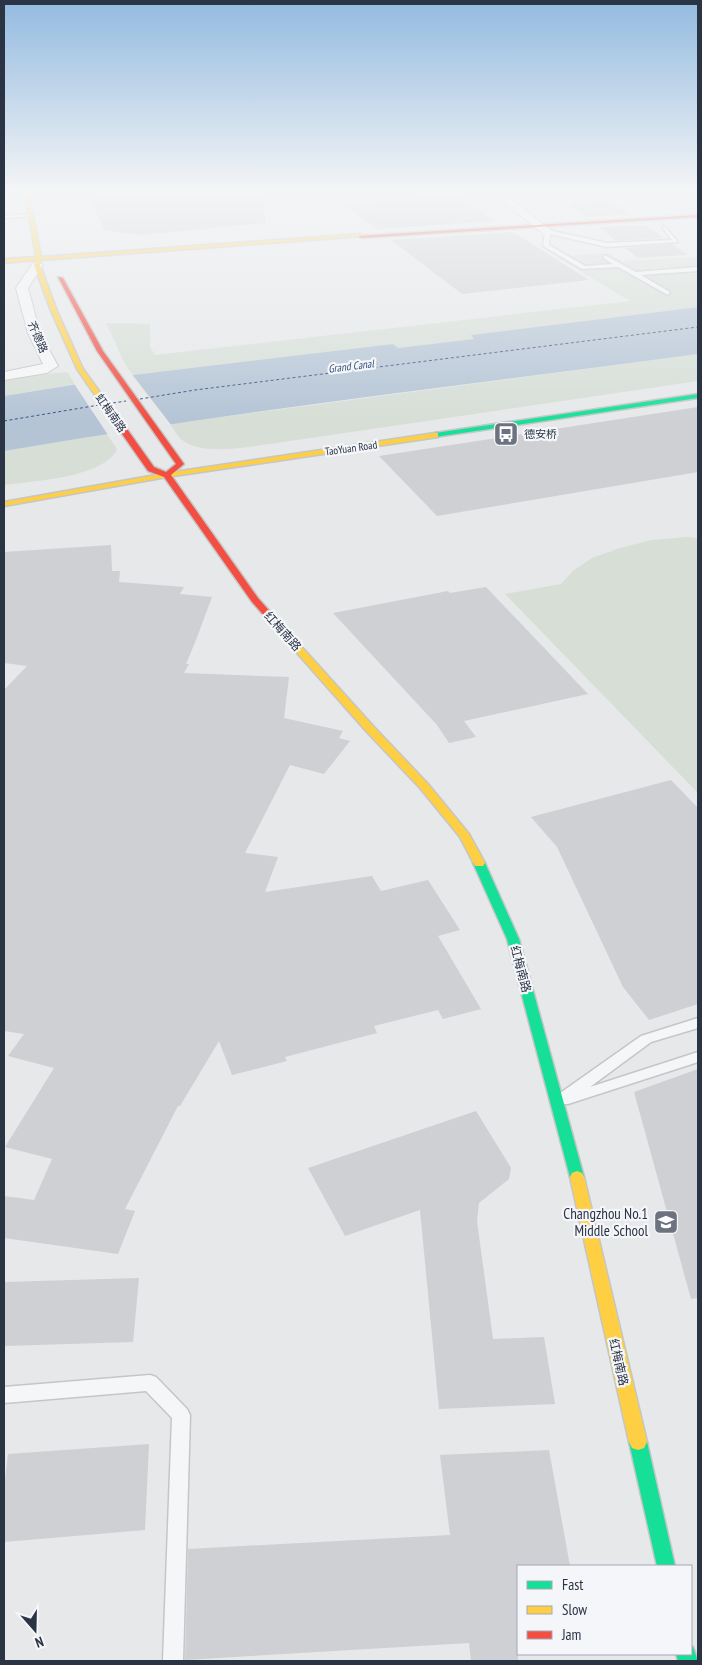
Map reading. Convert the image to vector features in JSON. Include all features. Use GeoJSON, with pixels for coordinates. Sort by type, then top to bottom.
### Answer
{"type":"FeatureCollection","features":[{"type":"Feature","properties":{"kind":"street","name":"齐德路"},"geometry":{"type":"LineString","coordinates":[[4,376],[42,370],[51,366],[34,333],[22,288],[39,268]]}},
{"type":"Feature","properties":{"kind":"street","name":"虹梅南路"},"geometry":{"type":"LineString","coordinates":[[46,268],[54,311],[80,368],[151,468]]}},
{"type":"Feature","properties":{"kind":"street"},"geometry":{"type":"LineString","coordinates":[[49,268],[109,366],[180,464],[167,475],[151,468]]}},
{"type":"Feature","properties":{"kind":"street","name":"TaoYuan Road"},"geometry":{"type":"LineString","coordinates":[[4,494],[151,468],[698,388]]}},
{"type":"Feature","properties":{"kind":"street","name":"TaoYuan Road"},"geometry":{"type":"LineString","coordinates":[[4,504],[167,475],[698,396]]}},
{"type":"Feature","properties":{"kind":"street","name":"红梅南路"},"geometry":{"type":"LineString","coordinates":[[167,475],[256,600],[370,729],[424,786],[465,836],[513,938],[571,1150],[666,1565]]}},
{"type":"Feature","properties":{"kind":"lane"},"geometry":{"type":"LineString","coordinates":[[623,268],[668,293]]}},
{"type":"Feature","properties":{"kind":"lane"},"geometry":{"type":"LineString","coordinates":[[636,274],[698,270]]}},
{"type":"Feature","properties":{"kind":"lane"},"geometry":{"type":"LineString","coordinates":[[557,1102],[646,1038],[698,1023]]}},
{"type":"Feature","properties":{"kind":"lane"},"geometry":{"type":"LineString","coordinates":[[557,1102],[698,1057]]}},
{"type":"Feature","properties":{"kind":"lane"},"geometry":{"type":"LineString","coordinates":[[4,1395],[150,1383],[181,1415],[173,1661]]}},
{"type":"Feature","properties":{"kind":"shaded area"},"geometry":{"type":"Polygon","coordinates":[[[575,268],[698,268],[698,307],[472,335],[475,339],[397,348],[393,344],[133,375],[125,364],[106,323],[150,324],[150,347],[155,355],[630,301],[575,268]]]}},
{"type":"Feature","properties":{"kind":"shaded area"},"geometry":{"type":"Polygon","coordinates":[[[698,354],[698,381],[249,447],[214,449],[197,447],[182,440],[170,424],[698,354]]]}},
{"type":"Feature","properties":{"kind":"shaded area"},"geometry":{"type":"Polygon","coordinates":[[[67,372],[75,384],[4,396],[4,379],[67,372]]]}},
{"type":"Feature","properties":{"kind":"shaded area"},"geometry":{"type":"Polygon","coordinates":[[[106,433],[117,449],[110,459],[98,466],[66,476],[4,485],[4,451],[106,433]]]}},
{"type":"Feature","properties":{"kind":"shaded area"},"geometry":{"type":"Polygon","coordinates":[[[698,538],[698,793],[505,594],[561,584],[573,571],[592,558],[620,548],[652,540],[698,538]]]}},
{"type":"Feature","properties":{"kind":"water","name":"Grand Canal"},"geometry":{"type":"Polygon","coordinates":[[[698,307],[698,354],[177,423],[4,451],[4,396],[133,375],[393,344],[398,348],[474,339],[471,335],[698,307]]]}},
{"type":"Feature","properties":{"kind":"pier"},"geometry":{"type":"Polygon","coordinates":[[[131,373],[172,426],[108,435],[73,382],[131,373]]]}},
{"type":"Feature","properties":{"kind":"building"},"geometry":{"type":"Polygon","coordinates":[[[427,268],[570,268],[589,280],[462,294],[427,268]]]}},
{"type":"Feature","properties":{"kind":"building"},"geometry":{"type":"Polygon","coordinates":[[[698,407],[698,472],[437,516],[379,456],[698,407]]]}},
{"type":"Feature","properties":{"kind":"building"},"geometry":{"type":"Polygon","coordinates":[[[111,545],[112,571],[120,571],[119,582],[184,587],[180,594],[212,597],[186,664],[189,664],[184,673],[289,677],[284,718],[343,731],[339,738],[350,741],[324,774],[290,765],[245,853],[278,857],[265,892],[372,876],[381,891],[428,880],[460,930],[438,936],[481,1009],[443,1019],[438,1010],[374,1026],[377,1033],[285,1057],[287,1061],[232,1075],[219,1041],[180,1106],[178,1106],[125,1209],[135,1211],[118,1254],[4,1238],[4,1196],[34,1200],[52,1159],[5,1147],[54,1068],[8,1056],[24,1034],[4,1031],[4,690],[27,666],[4,663],[4,552],[111,545]]]}},
{"type":"Feature","properties":{"kind":"building"},"geometry":{"type":"Polygon","coordinates":[[[486,587],[588,694],[464,721],[476,737],[449,743],[437,725],[333,613],[448,591],[450,593],[486,587]]]}},
{"type":"Feature","properties":{"kind":"building"},"geometry":{"type":"Polygon","coordinates":[[[671,780],[698,808],[698,1004],[649,1020],[623,987],[557,847],[531,817],[671,780]]]}},
{"type":"Feature","properties":{"kind":"building"},"geometry":{"type":"Polygon","coordinates":[[[698,1069],[698,1298],[691,1299],[634,1092],[698,1069]]]}},
{"type":"Feature","properties":{"kind":"building"},"geometry":{"type":"Polygon","coordinates":[[[476,1111],[511,1168],[509,1179],[479,1203],[477,1221],[493,1339],[544,1337],[555,1404],[439,1409],[420,1210],[345,1236],[308,1168],[476,1111]]]}},
{"type":"Feature","properties":{"kind":"building"},"geometry":{"type":"Polygon","coordinates":[[[139,1278],[133,1342],[4,1346],[4,1282],[139,1278]]]}},
{"type":"Feature","properties":{"kind":"building"},"geometry":{"type":"Polygon","coordinates":[[[149,1444],[145,1530],[4,1542],[4,1488],[8,1454],[149,1444]]]}},
{"type":"Feature","properties":{"kind":"building"},"geometry":{"type":"Polygon","coordinates":[[[549,1450],[570,1565],[517,1565],[518,1661],[471,1661],[469,1643],[185,1660],[188,1549],[450,1535],[440,1455],[549,1450]]]}},
{"type":"Feature","properties":{"kind":"ferry route"},"geometry":{"type":"LineString","coordinates":[[140,399],[195,390],[698,327]]}},
{"type":"Feature","properties":{"kind":"ferry route"},"geometry":{"type":"LineString","coordinates":[[113,403],[126,401]]}},
{"type":"Feature","properties":{"kind":"ferry route"},"geometry":{"type":"LineString","coordinates":[[4,421],[99,405]]}},
{"type":"Feature","properties":{"kind":"traffic: fast"},"geometry":{"type":"LineString","coordinates":[[435,435],[698,396]]}},
{"type":"Feature","properties":{"kind":"traffic: fast"},"geometry":{"type":"LineString","coordinates":[[479,863],[513,939],[577,1177]]}},
{"type":"Feature","properties":{"kind":"traffic: fast"},"geometry":{"type":"LineString","coordinates":[[638,1442],[666,1565]]}},
{"type":"Feature","properties":{"kind":"traffic: fast"},"geometry":{"type":"LineString","coordinates":[[686,1655],[688,1661]]}},
{"type":"Feature","properties":{"kind":"traffic: slow"},"geometry":{"type":"LineString","coordinates":[[38,268],[54,311],[80,369],[124,431]]}},
{"type":"Feature","properties":{"kind":"traffic: slow"},"geometry":{"type":"LineString","coordinates":[[4,504],[167,475],[435,435]]}},
{"type":"Feature","properties":{"kind":"traffic: slow"},"geometry":{"type":"LineString","coordinates":[[278,626],[424,786],[465,836],[479,863]]}},
{"type":"Feature","properties":{"kind":"traffic: slow"},"geometry":{"type":"LineString","coordinates":[[577,1177],[638,1442]]}},
{"type":"Feature","properties":{"kind":"traffic: jam"},"geometry":{"type":"LineString","coordinates":[[60,278],[100,351],[180,464],[167,475]]}},
{"type":"Feature","properties":{"kind":"traffic: jam"},"geometry":{"type":"LineString","coordinates":[[124,431],[151,469],[167,475],[255,600],[278,626]]}},
{"type":"Feature","properties":{"kind":"place","name":"德安桥"},"geometry":{"type":"Point","coordinates":[506,434]}},
{"type":"Feature","properties":{"kind":"place","name":"Changzhou No.1 Middle School"},"geometry":{"type":"Point","coordinates":[666,1222]}}]}
